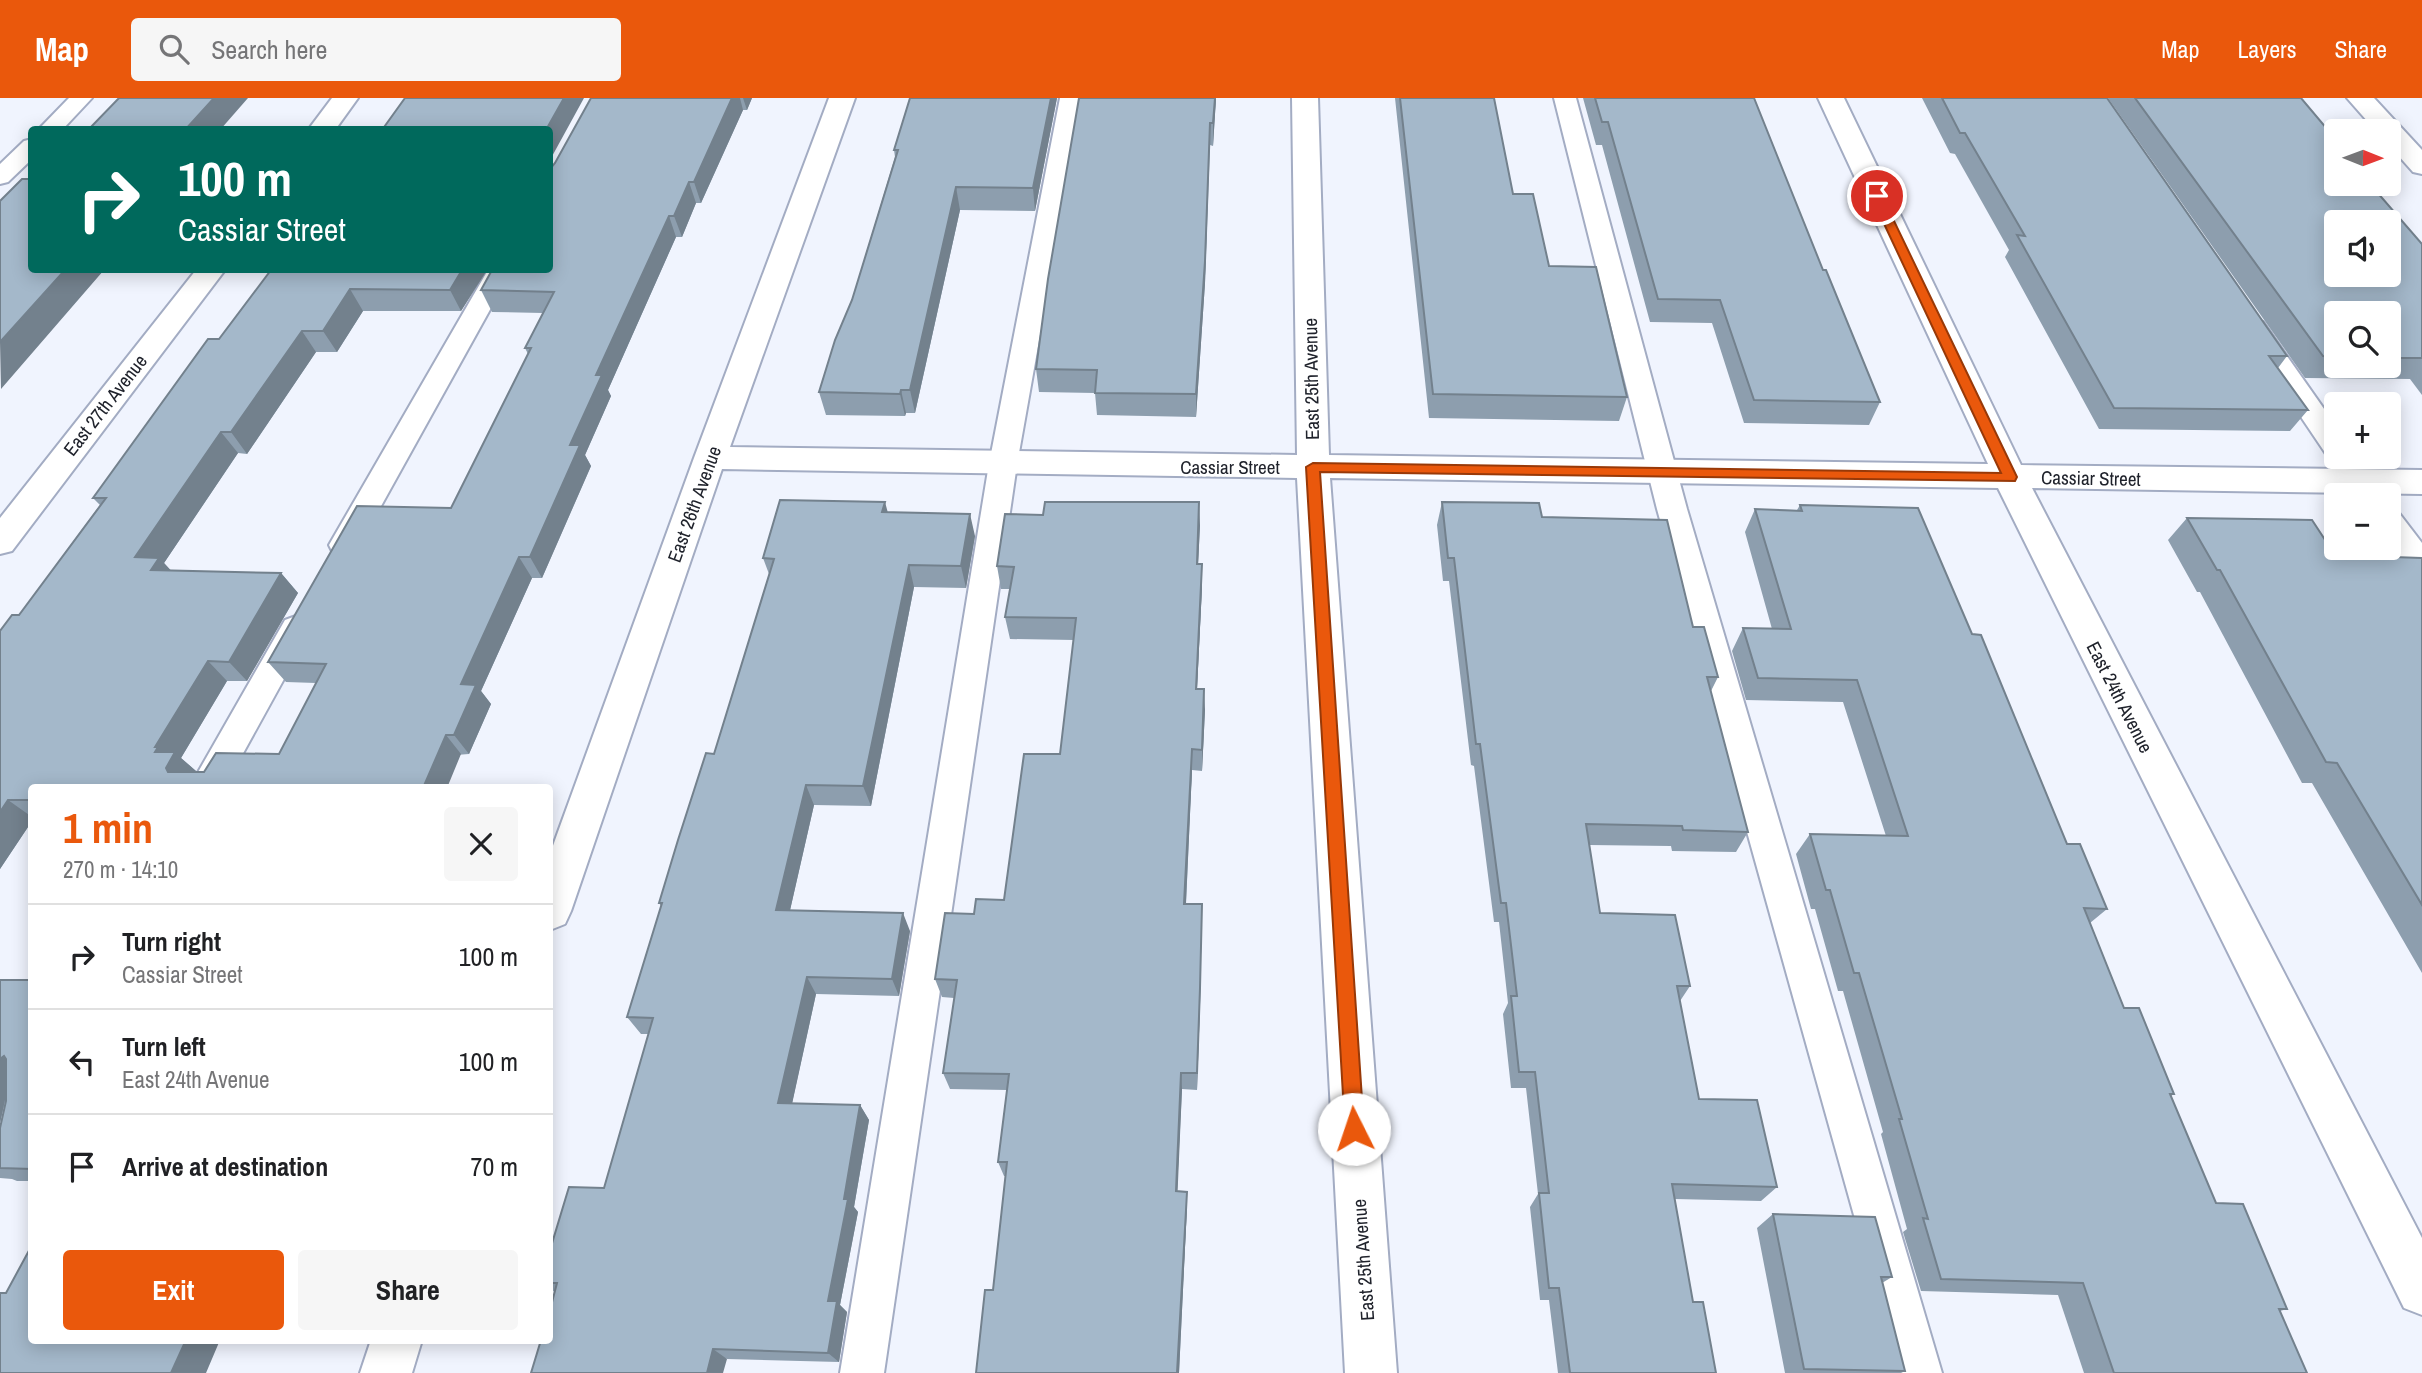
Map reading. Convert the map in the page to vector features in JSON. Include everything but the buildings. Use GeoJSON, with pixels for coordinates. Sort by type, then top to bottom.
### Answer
{"type":"FeatureCollection","features":[{"type":"Feature","properties":{"kind":"street"},"geometry":{"type":"LineString","coordinates":[[324,126],[345,98]]}},
{"type":"Feature","properties":{"kind":"street","name":"East 26th Avenue"},"geometry":{"type":"LineString","coordinates":[[553,903],[710,458],[842,98]]}},
{"type":"Feature","properties":{"kind":"street","name":"East 25th Avenue"},"geometry":{"type":"LineString","coordinates":[[1305,98],[1313,467],[1370,1373]]}},
{"type":"Feature","properties":{"kind":"street","name":"East 24th Avenue"},"geometry":{"type":"LineString","coordinates":[[1830,98],[2010,477],[2422,1290]]}},
{"type":"Feature","properties":{"kind":"street"},"geometry":{"type":"LineString","coordinates":[[2360,98],[2422,166]]}},
{"type":"Feature","properties":{"kind":"street","name":"East 27th Avenue"},"geometry":{"type":"LineString","coordinates":[[0,542],[209,273]]}},
{"type":"Feature","properties":{"kind":"street","name":"Cassiar Street"},"geometry":{"type":"LineString","coordinates":[[710,458],[2010,477],[2358,478],[2422,482]]}},
{"type":"Feature","properties":{"kind":"street"},"geometry":{"type":"LineString","coordinates":[[386,1373],[396,1344]]}},
{"type":"Feature","properties":{"kind":"lane"},"geometry":{"type":"LineString","coordinates":[[52,126],[81,98]]}},
{"type":"Feature","properties":{"kind":"lane"},"geometry":{"type":"LineString","coordinates":[[862,1373],[1003,464],[1071,98]]}},
{"type":"Feature","properties":{"kind":"lane"},"geometry":{"type":"LineString","coordinates":[[1565,98],[1663,471],[1920,1373]]}},
{"type":"Feature","properties":{"kind":"lane"},"geometry":{"type":"LineString","coordinates":[[0,177],[28,150]]}},
{"type":"Feature","properties":{"kind":"lane"},"geometry":{"type":"LineString","coordinates":[[329,571],[498,273]]}},
{"type":"Feature","properties":{"kind":"lane"},"geometry":{"type":"LineString","coordinates":[[2242,310],[2324,430]]}},
{"type":"Feature","properties":{"kind":"lane"},"geometry":{"type":"LineString","coordinates":[[2401,536],[2422,565]]}},
{"type":"Feature","properties":{"kind":"lane"},"geometry":{"type":"LineString","coordinates":[[207,784],[308,607]]}},
{"type":"Feature","properties":{"kind":"route"},"geometry":{"type":"LineString","coordinates":[[1354,1129],[1313,467],[2010,477],[1877,196]]}}]}
